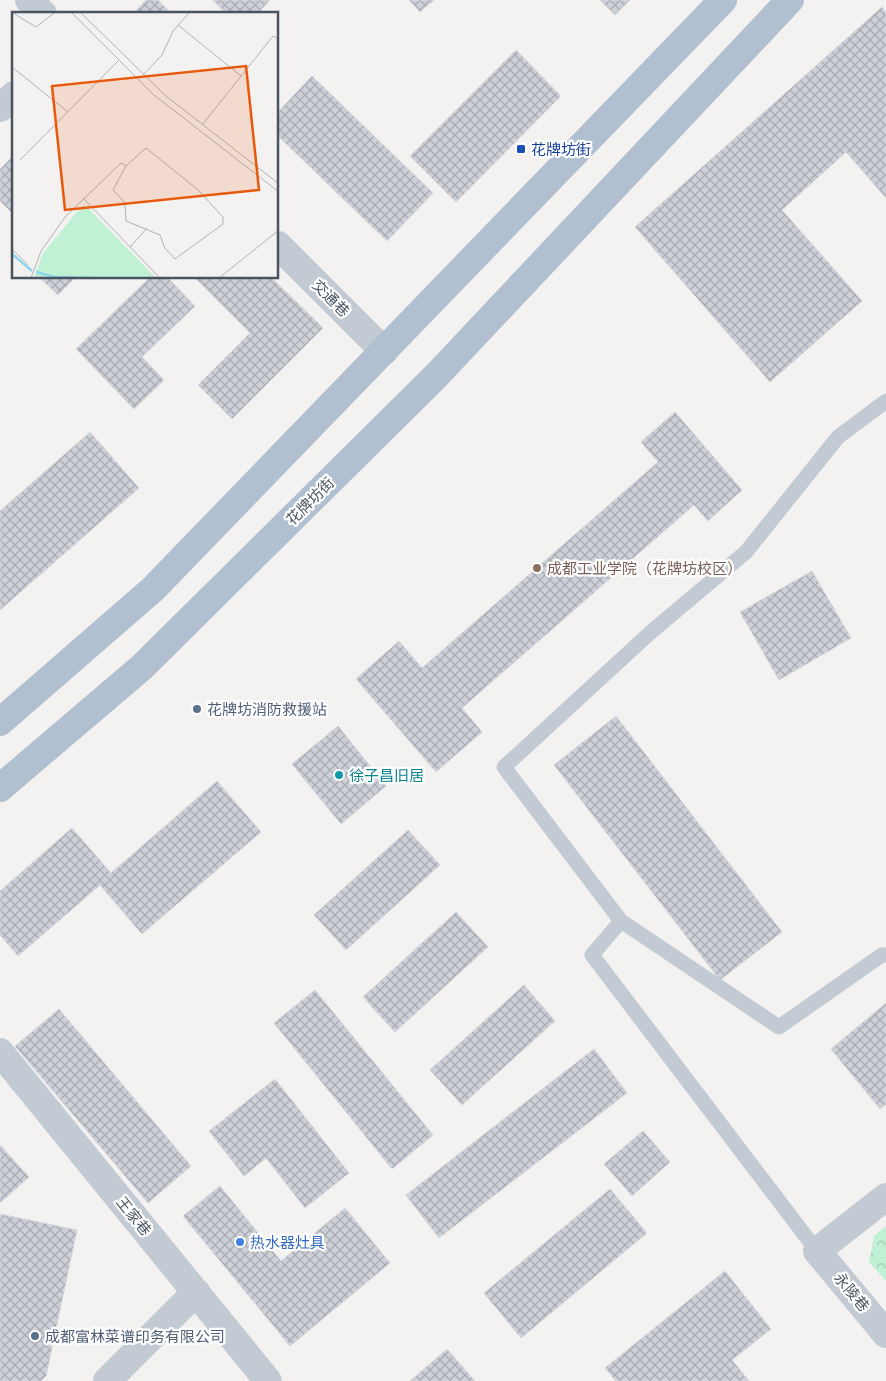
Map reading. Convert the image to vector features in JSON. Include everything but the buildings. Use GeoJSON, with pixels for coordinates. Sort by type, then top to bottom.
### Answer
{"type":"FeatureCollection","features":[{"type":"Feature","properties":{"kind":"main road"},"geometry":{"type":"LineString","coordinates":[[0,722],[153,589],[723,0]]}},
{"type":"Feature","properties":{"kind":"main road","name":"花牌坊街"},"geometry":{"type":"LineString","coordinates":[[0,788],[142,667],[436,376],[790,0]]}},
{"type":"Feature","properties":{"kind":"street"},"geometry":{"type":"LineString","coordinates":[[29,0],[41,12]]}},
{"type":"Feature","properties":{"kind":"street"},"geometry":{"type":"LineString","coordinates":[[0,108],[12,97]]}},
{"type":"Feature","properties":{"kind":"street","name":"交通巷"},"geometry":{"type":"LineString","coordinates":[[279,246],[384,350]]}},
{"type":"Feature","properties":{"kind":"street","name":"王家巷"},"geometry":{"type":"LineString","coordinates":[[0,1052],[268,1381]]}},
{"type":"Feature","properties":{"kind":"street"},"geometry":{"type":"LineString","coordinates":[[817,1251],[886,1197]]}},
{"type":"Feature","properties":{"kind":"street","name":"永陵巷"},"geometry":{"type":"LineString","coordinates":[[817,1251],[886,1334]]}},
{"type":"Feature","properties":{"kind":"street"},"geometry":{"type":"LineString","coordinates":[[107,1381],[196,1292]]}},
{"type":"Feature","properties":{"kind":"lane"},"geometry":{"type":"LineString","coordinates":[[886,400],[838,437],[746,552],[651,632],[504,767],[621,920],[779,1027],[882,954],[886,955]]}},
{"type":"Feature","properties":{"kind":"lane"},"geometry":{"type":"LineString","coordinates":[[621,920],[592,955],[817,1251]]}},
{"type":"Feature","properties":{"kind":"green space"},"geometry":{"type":"Polygon","coordinates":[[[886,1226],[886,1281],[869,1262],[874,1236],[886,1226]]]}},
{"type":"Feature","properties":{"kind":"place","name":"花牌坊街"},"geometry":{"type":"Point","coordinates":[521,149]}},
{"type":"Feature","properties":{"kind":"place","name":"成都工业学院（花牌坊校区）"},"geometry":{"type":"Point","coordinates":[537,568]}},
{"type":"Feature","properties":{"kind":"place","name":"花牌坊消防救援站"},"geometry":{"type":"Point","coordinates":[197,709]}},
{"type":"Feature","properties":{"kind":"place","name":"徐子昌旧居"},"geometry":{"type":"Point","coordinates":[339,775]}},
{"type":"Feature","properties":{"kind":"place","name":"热水器灶具"},"geometry":{"type":"Point","coordinates":[240,1242]}},
{"type":"Feature","properties":{"kind":"place","name":"成都富林菜谱印务有限公司"},"geometry":{"type":"Point","coordinates":[35,1336]}}]}
